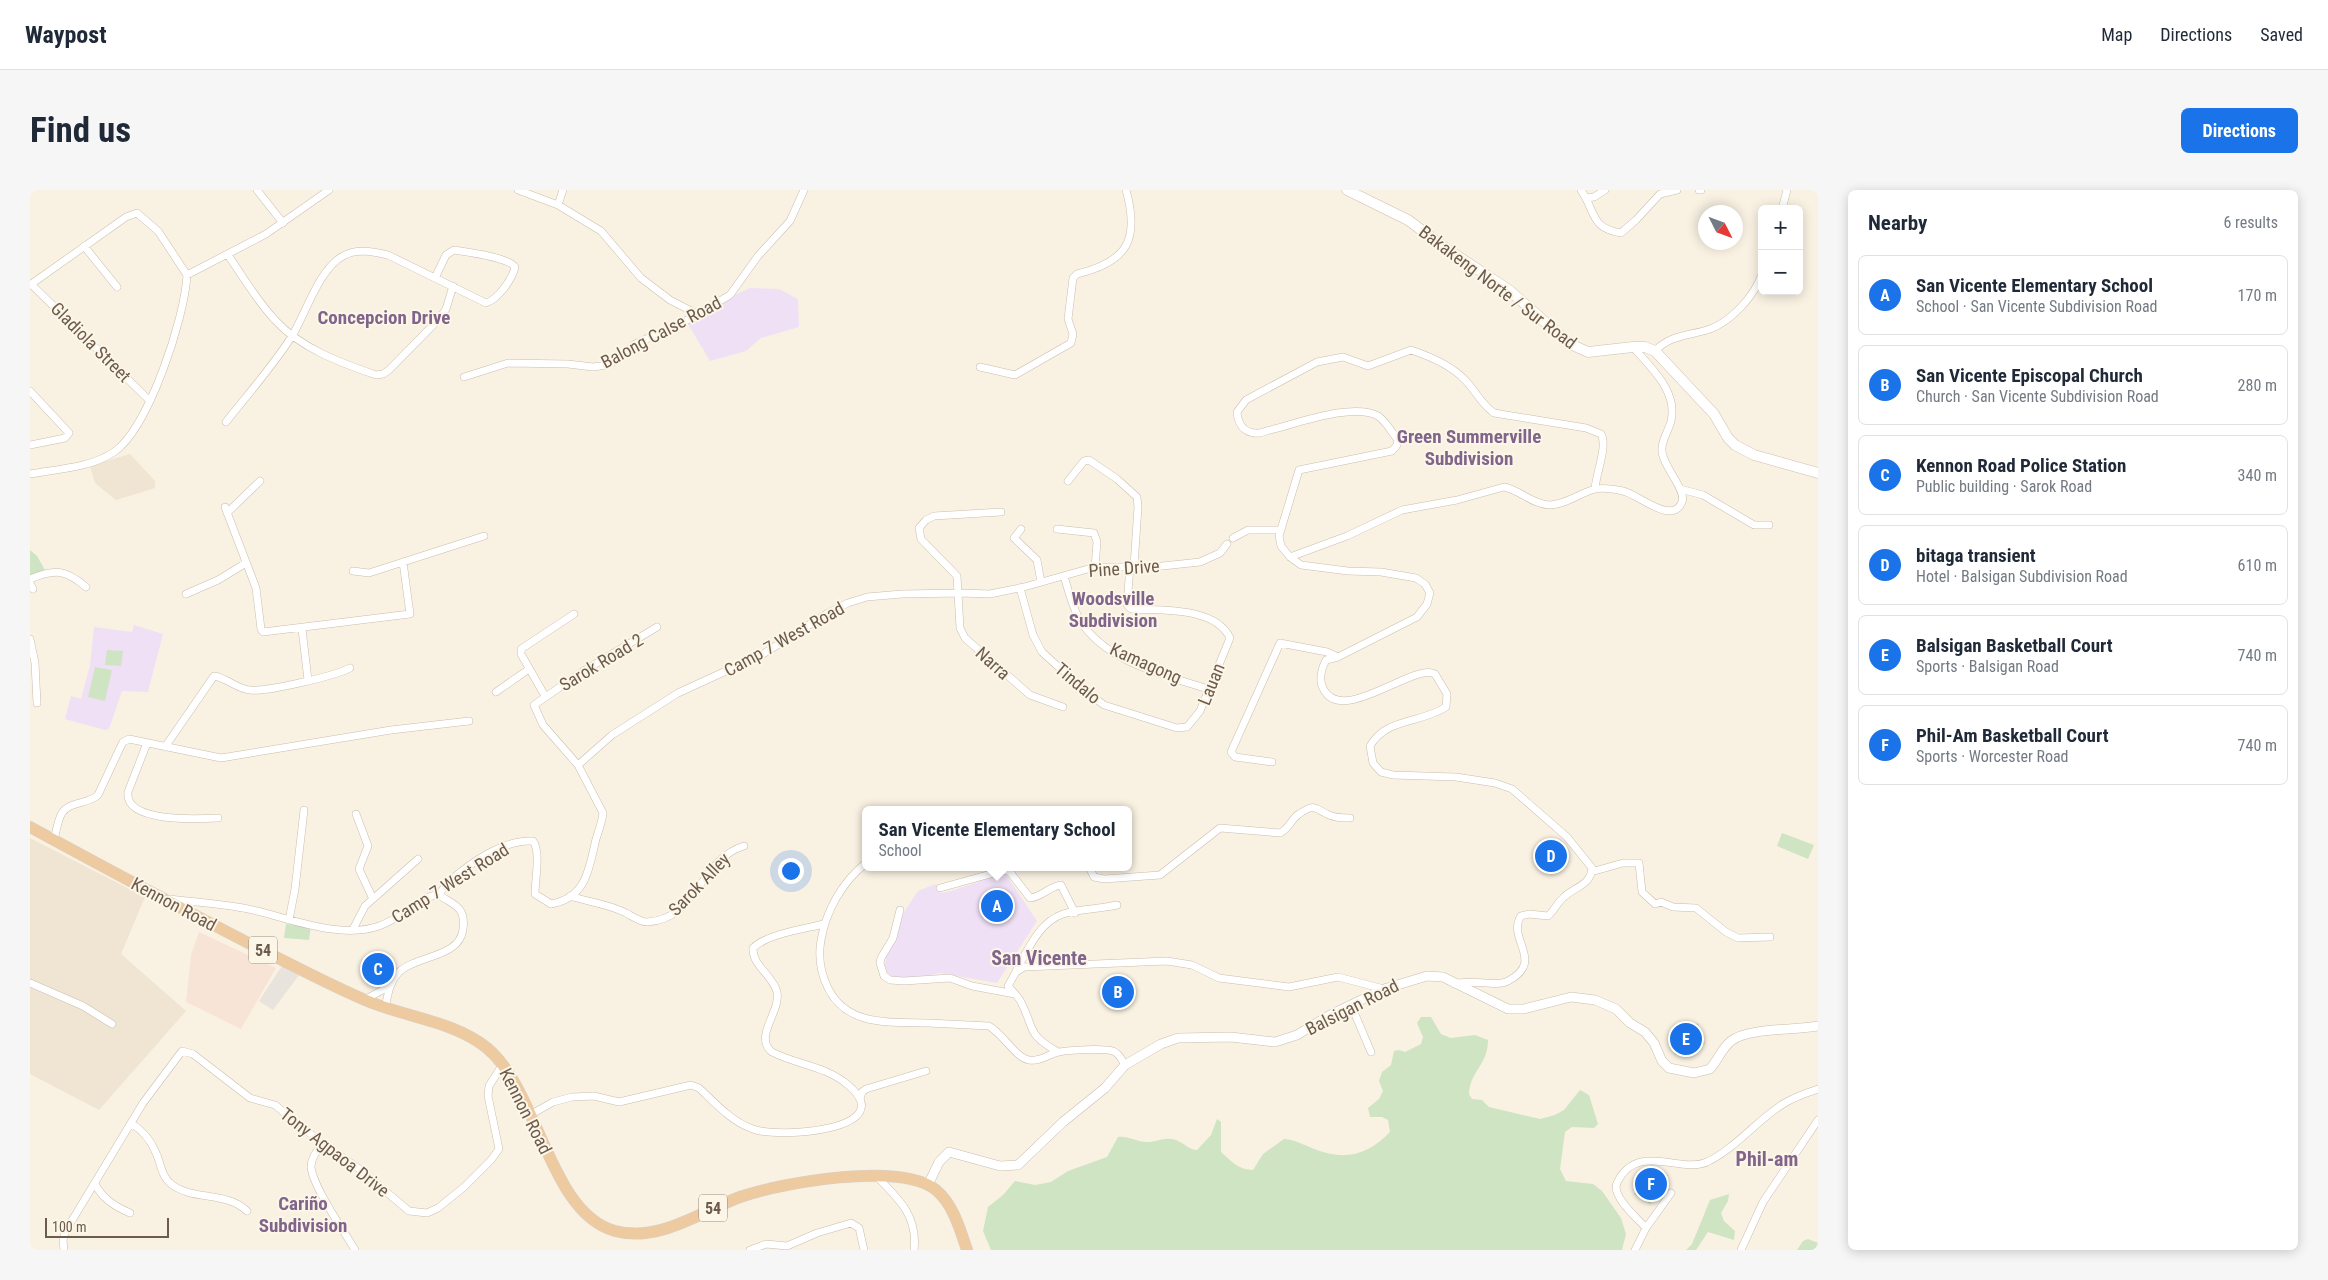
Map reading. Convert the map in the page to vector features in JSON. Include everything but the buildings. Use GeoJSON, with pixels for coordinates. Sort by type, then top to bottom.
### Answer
{"type":"FeatureCollection","features":[{"type":"Feature","properties":{"kind":"highway","name":"Kennon Road"},"geometry":{"type":"LineString","coordinates":[[30,827],[161,898],[364,1000],[467,1035],[489,1050],[503,1064],[518,1089],[553,1164],[577,1204],[596,1222],[607,1228],[620,1232],[648,1232],[662,1229],[689,1220],[743,1196],[771,1188],[820,1179],[875,1176],[928,1185]]}},
{"type":"Feature","properties":{"kind":"highway"},"geometry":{"type":"LineString","coordinates":[[928,1185],[938,1192],[948,1205],[967,1250]]}},
{"type":"Feature","properties":{"kind":"main road","name":"Bakakeng Norte / Sur Road"},"geometry":{"type":"LineString","coordinates":[[1347,190],[1408,220],[1447,249],[1510,290],[1570,344],[1588,352],[1633,347],[1645,347],[1654,351]]}},
{"type":"Feature","properties":{"kind":"main road"},"geometry":{"type":"LineString","coordinates":[[1654,351],[1714,414],[1728,438],[1735,445],[1754,455],[1818,473]]}},
{"type":"Feature","properties":{"kind":"street"},"geometry":{"type":"LineString","coordinates":[[257,190],[282,223]]}},
{"type":"Feature","properties":{"kind":"street"},"geometry":{"type":"LineString","coordinates":[[187,275],[228,255],[282,223],[329,190]]}},
{"type":"Feature","properties":{"kind":"street"},"geometry":{"type":"LineString","coordinates":[[518,190],[558,206],[586,220],[608,237],[632,270],[641,278],[670,300],[697,314]]}},
{"type":"Feature","properties":{"kind":"street"},"geometry":{"type":"LineString","coordinates":[[558,206],[563,190]]}},
{"type":"Feature","properties":{"kind":"street","name":"Balong Calse Road"},"geometry":{"type":"LineString","coordinates":[[464,377],[494,366],[520,361],[593,367],[607,365],[619,359],[635,344],[697,314],[730,295],[758,256],[790,221],[804,190]]}},
{"type":"Feature","properties":{"kind":"street"},"geometry":{"type":"LineString","coordinates":[[980,367],[1015,375],[1071,343],[1073,334],[1068,319],[1073,278],[1077,274],[1115,260],[1125,249],[1131,230],[1132,213],[1126,190]]}},
{"type":"Feature","properties":{"kind":"street"},"geometry":{"type":"LineString","coordinates":[[1581,190],[1598,224],[1610,231],[1621,233],[1660,194],[1677,190]]}},
{"type":"Feature","properties":{"kind":"street"},"geometry":{"type":"LineString","coordinates":[[1586,198],[1594,197],[1605,190]]}},
{"type":"Feature","properties":{"kind":"street"},"geometry":{"type":"LineString","coordinates":[[1783,205],[1786,190]]}},
{"type":"Feature","properties":{"kind":"street"},"geometry":{"type":"LineString","coordinates":[[30,474],[74,466],[104,457],[115,451],[135,431],[150,401],[183,309],[187,275],[158,231],[137,213],[132,213],[31,284]]}},
{"type":"Feature","properties":{"kind":"street"},"geometry":{"type":"LineString","coordinates":[[84,246],[117,287]]}},
{"type":"Feature","properties":{"kind":"street"},"geometry":{"type":"LineString","coordinates":[[226,422],[292,336],[310,298],[334,262],[344,255],[374,251],[453,286],[482,302],[492,301],[515,269],[513,263],[454,250],[446,255],[435,278]]}},
{"type":"Feature","properties":{"kind":"street"},"geometry":{"type":"LineString","coordinates":[[228,255],[275,320],[292,336],[319,351],[376,375],[384,374],[439,320],[446,309],[453,286]]}},
{"type":"Feature","properties":{"kind":"street"},"geometry":{"type":"LineString","coordinates":[[1654,351],[1662,343],[1675,337],[1711,329],[1723,322],[1752,294],[1758,282]]}},
{"type":"Feature","properties":{"kind":"street","name":"Gladiola Street"},"geometry":{"type":"LineString","coordinates":[[31,284],[150,401]]}},
{"type":"Feature","properties":{"kind":"street"},"geometry":{"type":"LineString","coordinates":[[1290,557],[1347,536],[1402,510],[1457,500],[1504,488],[1511,489],[1527,499],[1550,505],[1595,489],[1633,493],[1661,511],[1670,512],[1682,504],[1683,494],[1665,461],[1662,450],[1672,420],[1672,402],[1665,385],[1633,347]]}},
{"type":"Feature","properties":{"kind":"street"},"geometry":{"type":"LineString","coordinates":[[1454,984],[1474,980],[1500,984],[1515,977],[1523,968],[1526,959],[1518,931],[1518,921],[1521,916],[1529,914],[1548,916],[1563,898],[1585,883],[1591,872],[1588,860],[1573,842],[1506,786],[1456,778],[1407,777],[1381,772],[1373,763],[1370,746],[1378,734],[1394,725],[1442,710],[1448,704],[1447,694],[1438,677],[1432,672],[1343,702],[1332,698],[1323,689],[1320,676],[1326,660],[1338,657],[1417,617],[1427,604],[1430,593],[1425,584],[1416,578],[1381,572],[1348,571],[1304,566],[1290,557],[1281,546],[1281,530],[1299,470],[1392,451],[1397,445],[1398,440],[1382,418],[1377,415],[1361,412],[1316,416],[1284,428],[1256,434],[1245,429],[1238,422],[1237,412],[1246,400],[1317,362],[1343,357],[1368,366],[1411,350],[1433,359],[1465,380],[1485,407],[1494,412],[1586,428],[1601,434],[1604,439],[1603,449],[1595,489]]}},
{"type":"Feature","properties":{"kind":"street"},"geometry":{"type":"LineString","coordinates":[[30,391],[69,433],[65,438],[30,445]]}},
{"type":"Feature","properties":{"kind":"street"},"geometry":{"type":"LineString","coordinates":[[1068,481],[1084,461],[1089,460],[1117,479],[1137,497],[1138,506],[1132,566]]}},
{"type":"Feature","properties":{"kind":"street"},"geometry":{"type":"LineString","coordinates":[[260,481],[226,510],[256,588],[261,630],[264,632],[302,629],[328,623],[410,614],[403,562]]}},
{"type":"Feature","properties":{"kind":"street"},"geometry":{"type":"LineString","coordinates":[[1680,489],[1703,495],[1754,525],[1769,525]]}},
{"type":"Feature","properties":{"kind":"street"},"geometry":{"type":"LineString","coordinates":[[960,593],[957,576],[921,539],[919,528],[926,520],[934,516],[1000,512]]}},
{"type":"Feature","properties":{"kind":"street"},"geometry":{"type":"LineString","coordinates":[[1022,529],[1014,538],[1037,560],[1041,582]]}},
{"type":"Feature","properties":{"kind":"street"},"geometry":{"type":"LineString","coordinates":[[1057,530],[1094,533],[1097,542],[1095,566]]}},
{"type":"Feature","properties":{"kind":"street"},"geometry":{"type":"LineString","coordinates":[[1233,538],[1248,530],[1281,530]]}},
{"type":"Feature","properties":{"kind":"street"},"geometry":{"type":"LineString","coordinates":[[353,571],[368,573],[484,536]]}},
{"type":"Feature","properties":{"kind":"street","name":"Pine Drive"},"geometry":{"type":"LineString","coordinates":[[867,596],[990,594],[1020,588],[1095,566],[1153,567],[1200,562],[1220,553],[1227,544]]}},
{"type":"Feature","properties":{"kind":"street"},"geometry":{"type":"LineString","coordinates":[[186,594],[218,580],[246,563]]}},
{"type":"Feature","properties":{"kind":"street","name":"Lauan"},"geometry":{"type":"LineString","coordinates":[[1132,566],[1127,605],[1131,609],[1184,612],[1212,621],[1227,632],[1230,638],[1196,718],[1188,727],[1182,729]]}},
{"type":"Feature","properties":{"kind":"street"},"geometry":{"type":"LineString","coordinates":[[30,579],[51,571],[57,571],[71,576],[86,587]]}},
{"type":"Feature","properties":{"kind":"street","name":"Kamagong"},"geometry":{"type":"LineString","coordinates":[[1064,576],[1072,603],[1080,620],[1092,636],[1113,653],[1159,674],[1208,689]]}},
{"type":"Feature","properties":{"kind":"street","name":"Tindalo"},"geometry":{"type":"LineString","coordinates":[[1020,588],[1033,635],[1042,652],[1084,690],[1104,705],[1182,729]]}},
{"type":"Feature","properties":{"kind":"street","name":"Narra"},"geometry":{"type":"LineString","coordinates":[[960,593],[960,628],[965,638],[1030,695],[1063,707]]}},
{"type":"Feature","properties":{"kind":"street","name":"Camp 7 West Road"},"geometry":{"type":"LineString","coordinates":[[578,766],[612,734],[678,693],[763,654],[828,613],[848,602],[867,596]]}},
{"type":"Feature","properties":{"kind":"street"},"geometry":{"type":"LineString","coordinates":[[570,896],[580,886],[590,871],[603,813],[578,766],[537,715],[534,705],[545,696],[521,654],[522,649],[574,614]]}},
{"type":"Feature","properties":{"kind":"street","name":"Sarok Road 2"},"geometry":{"type":"LineString","coordinates":[[545,696],[657,628]]}},
{"type":"Feature","properties":{"kind":"street"},"geometry":{"type":"LineString","coordinates":[[302,629],[308,680]]}},
{"type":"Feature","properties":{"kind":"street"},"geometry":{"type":"LineString","coordinates":[[30,639],[35,663],[37,702]]}},
{"type":"Feature","properties":{"kind":"street"},"geometry":{"type":"LineString","coordinates":[[1272,762],[1235,757],[1231,752],[1280,643],[1327,652],[1338,657]]}},
{"type":"Feature","properties":{"kind":"street"},"geometry":{"type":"LineString","coordinates":[[165,747],[214,676],[251,690],[271,688],[336,674],[350,668]]}},
{"type":"Feature","properties":{"kind":"street"},"geometry":{"type":"LineString","coordinates":[[496,692],[529,669]]}},
{"type":"Feature","properties":{"kind":"street"},"geometry":{"type":"LineString","coordinates":[[54,840],[62,814],[66,809],[94,799],[98,795],[123,742],[132,739],[221,758],[391,730],[468,721]]}},
{"type":"Feature","properties":{"kind":"street"},"geometry":{"type":"LineString","coordinates":[[147,742],[128,792],[128,798],[132,807],[140,812],[158,815],[218,818]]}},
{"type":"Feature","properties":{"kind":"street"},"geometry":{"type":"LineString","coordinates":[[1091,871],[1094,877],[1104,879],[1160,876],[1220,828],[1280,833],[1287,829],[1296,816],[1308,808],[1316,807],[1328,815],[1350,818]]}},
{"type":"Feature","properties":{"kind":"street"},"geometry":{"type":"LineString","coordinates":[[288,920],[295,888],[304,810]]}},
{"type":"Feature","properties":{"kind":"street"},"geometry":{"type":"LineString","coordinates":[[356,814],[368,846],[359,869],[373,899]]}},
{"type":"Feature","properties":{"kind":"street","name":"Camp 7 West Road"},"geometry":{"type":"LineString","coordinates":[[161,898],[256,911],[288,920],[352,931],[380,926],[438,894],[450,881],[475,863],[521,840],[533,841],[536,845],[538,853],[535,894],[551,904],[561,902],[570,896]]}},
{"type":"Feature","properties":{"kind":"street","name":"Sarok Alley"},"geometry":{"type":"LineString","coordinates":[[570,896],[623,911],[645,922],[663,920],[676,914],[726,853],[744,846]]}},
{"type":"Feature","properties":{"kind":"street"},"geometry":{"type":"LineString","coordinates":[[352,931],[365,906],[418,858]]}},
{"type":"Feature","properties":{"kind":"street"},"geometry":{"type":"LineString","coordinates":[[1591,872],[1623,863],[1639,863],[1642,892],[1655,904],[1661,902],[1673,907],[1696,908],[1726,932],[1738,938],[1770,937]]}},
{"type":"Feature","properties":{"kind":"street"},"geometry":{"type":"LineString","coordinates":[[862,868],[834,899],[824,924],[819,949],[820,968],[830,993],[842,1008],[854,1016],[881,1022],[989,1026],[1002,1034],[1018,1054],[1028,1060],[1035,1061],[1058,1052],[1113,1051],[1121,1057],[1125,1065]]}},
{"type":"Feature","properties":{"kind":"street"},"geometry":{"type":"LineString","coordinates":[[940,888],[1001,871]]}},
{"type":"Feature","properties":{"kind":"street"},"geometry":{"type":"LineString","coordinates":[[1008,871],[1030,898],[1036,897],[1057,885],[1061,885],[1075,913]]}},
{"type":"Feature","properties":{"kind":"street"},"geometry":{"type":"LineString","coordinates":[[385,1008],[390,986],[400,972],[413,963],[456,946],[461,938],[464,920],[461,911],[438,894]]}},
{"type":"Feature","properties":{"kind":"street"},"geometry":{"type":"LineString","coordinates":[[1058,1052],[1043,1044],[1031,1030],[1020,1001],[1008,986],[1035,937],[1045,926],[1064,914],[1117,906]]}},
{"type":"Feature","properties":{"kind":"street"},"geometry":{"type":"LineString","coordinates":[[900,910],[892,938],[881,958],[880,963],[884,976],[890,980],[904,981],[950,978],[972,986],[1015,994]]}},
{"type":"Feature","properties":{"kind":"street"},"geometry":{"type":"LineString","coordinates":[[824,924],[768,939],[758,943],[753,948],[756,962],[765,971],[777,992],[776,1003],[765,1041],[768,1048],[776,1054],[838,1077],[852,1088],[860,1099]]}},
{"type":"Feature","properties":{"kind":"street"},"geometry":{"type":"LineString","coordinates":[[1016,972],[1024,967],[1052,964],[1098,965],[1130,961],[1167,961],[1192,965],[1220,978],[1289,987],[1338,977],[1384,988]]}},
{"type":"Feature","properties":{"kind":"street","name":"Balsigan Road"},"geometry":{"type":"LineString","coordinates":[[928,1185],[939,1162],[949,1152],[1006,1167],[1022,1163],[1064,1122],[1112,1081],[1125,1065],[1161,1044],[1178,1038],[1231,1037],[1275,1042],[1297,1035],[1384,988],[1427,976],[1443,977],[1508,1009],[1524,1009],[1571,997],[1585,998],[1608,1005],[1645,1032],[1665,1065],[1690,1073],[1710,1069],[1727,1045],[1736,1038],[1774,1029],[1799,1029],[1818,1026]]}},
{"type":"Feature","properties":{"kind":"street"},"geometry":{"type":"LineString","coordinates":[[30,983],[83,1006],[112,1024]]}},
{"type":"Feature","properties":{"kind":"street"},"geometry":{"type":"LineString","coordinates":[[364,1000],[390,986]]}},
{"type":"Feature","properties":{"kind":"street"},"geometry":{"type":"LineString","coordinates":[[1351,1005],[1371,1052]]}},
{"type":"Feature","properties":{"kind":"street","name":"Tony Agpaoa Drive"},"geometry":{"type":"LineString","coordinates":[[64,1250],[63,1240],[65,1232],[143,1103],[180,1053],[185,1050],[250,1098],[275,1105],[323,1144],[358,1168],[409,1211],[432,1212],[464,1187],[491,1160],[499,1149],[488,1096],[489,1086],[503,1064]]}},
{"type":"Feature","properties":{"kind":"street"},"geometry":{"type":"LineString","coordinates":[[530,1114],[553,1102],[572,1097],[594,1096],[619,1102],[691,1085],[699,1088],[743,1124],[765,1133],[786,1134],[848,1123],[861,1111],[860,1099],[862,1092],[866,1088],[926,1071]]}},
{"type":"Feature","properties":{"kind":"street"},"geometry":{"type":"LineString","coordinates":[[1646,1228],[1622,1202],[1616,1191],[1616,1185],[1626,1171],[1640,1161],[1705,1162],[1726,1150],[1783,1104],[1818,1089]]}},
{"type":"Feature","properties":{"kind":"street"},"geometry":{"type":"LineString","coordinates":[[1741,1250],[1763,1202],[1818,1120]]}},
{"type":"Feature","properties":{"kind":"street"},"geometry":{"type":"LineString","coordinates":[[131,1123],[139,1128],[153,1145],[162,1172],[168,1182],[176,1188],[192,1193],[236,1202],[247,1211]]}},
{"type":"Feature","properties":{"kind":"street"},"geometry":{"type":"LineString","coordinates":[[323,1144],[316,1151],[312,1162],[314,1176],[355,1250]]}},
{"type":"Feature","properties":{"kind":"street"},"geometry":{"type":"LineString","coordinates":[[875,1176],[899,1200],[910,1218],[915,1236],[914,1250]]}},
{"type":"Feature","properties":{"kind":"street"},"geometry":{"type":"LineString","coordinates":[[95,1184],[101,1195],[109,1202],[130,1213]]}},
{"type":"Feature","properties":{"kind":"street"},"geometry":{"type":"LineString","coordinates":[[1635,1250],[1646,1228],[1671,1193]]}},
{"type":"Feature","properties":{"kind":"street"},"geometry":{"type":"LineString","coordinates":[[750,1250],[766,1244],[787,1246],[817,1233],[851,1223],[856,1224],[859,1228],[864,1250]]}},
{"type":"Feature","properties":{"kind":"shaded area"},"geometry":{"type":"Polygon","coordinates":[[[750,288],[779,289],[798,299],[799,327],[761,338],[746,351],[710,361],[688,324],[728,298],[750,288]]]}},
{"type":"Feature","properties":{"kind":"shaded area"},"geometry":{"type":"Polygon","coordinates":[[[130,454],[155,481],[155,488],[116,500],[95,483],[90,466],[130,454]]]}},
{"type":"Feature","properties":{"kind":"shaded area"},"geometry":{"type":"Polygon","coordinates":[[[134,625],[163,634],[148,692],[122,691],[109,729],[105,730],[65,719],[71,696],[81,699],[90,665],[94,627],[132,632],[134,625]]]}},
{"type":"Feature","properties":{"kind":"shaded area"},"geometry":{"type":"Polygon","coordinates":[[[30,838],[145,897],[121,954],[186,1011],[99,1110],[30,1074],[30,838]]]}},
{"type":"Feature","properties":{"kind":"shaded area"},"geometry":{"type":"Polygon","coordinates":[[[1005,873],[1037,921],[997,983],[940,973],[924,977],[892,977],[887,972],[885,965],[886,954],[895,941],[904,912],[918,891],[935,884],[941,893],[951,891],[1005,873]]]}},
{"type":"Feature","properties":{"kind":"shaded area"},"geometry":{"type":"Polygon","coordinates":[[[199,932],[276,968],[241,1029],[186,1002],[191,955],[199,932]]]}},
{"type":"Feature","properties":{"kind":"shaded area"},"geometry":{"type":"Polygon","coordinates":[[[282,966],[299,975],[273,1010],[259,1001],[282,966]]]}},
{"type":"Feature","properties":{"kind":"green space"},"geometry":{"type":"Polygon","coordinates":[[[30,550],[37,556],[45,570],[30,578],[30,550]]]}},
{"type":"Feature","properties":{"kind":"green space"},"geometry":{"type":"Polygon","coordinates":[[[107,650],[123,651],[121,666],[105,665],[107,650]]]}},
{"type":"Feature","properties":{"kind":"green space"},"geometry":{"type":"Polygon","coordinates":[[[95,667],[112,670],[105,701],[88,697],[95,667]]]}},
{"type":"Feature","properties":{"kind":"green space"},"geometry":{"type":"Polygon","coordinates":[[[1782,833],[1814,845],[1808,859],[1777,846],[1782,833]]]}},
{"type":"Feature","properties":{"kind":"green space"},"geometry":{"type":"Polygon","coordinates":[[[286,924],[311,926],[309,940],[284,938],[286,924]]]}},
{"type":"Feature","properties":{"kind":"green space"},"geometry":{"type":"Polygon","coordinates":[[[1421,1017],[1431,1017],[1441,1034],[1451,1038],[1475,1035],[1488,1040],[1485,1056],[1472,1079],[1469,1094],[1472,1099],[1482,1100],[1489,1107],[1540,1119],[1555,1115],[1564,1110],[1580,1090],[1589,1095],[1598,1124],[1594,1128],[1572,1127],[1565,1132],[1560,1169],[1566,1181],[1593,1184],[1602,1191],[1621,1218],[1626,1234],[1622,1250],[991,1250],[983,1231],[988,1207],[1003,1195],[1015,1181],[1035,1185],[1051,1182],[1068,1171],[1107,1157],[1118,1137],[1145,1142],[1172,1139],[1197,1150],[1211,1135],[1217,1119],[1221,1122],[1221,1152],[1239,1167],[1248,1170],[1253,1170],[1263,1154],[1284,1139],[1338,1155],[1356,1153],[1374,1146],[1390,1132],[1388,1120],[1382,1117],[1370,1117],[1368,1108],[1379,1099],[1383,1091],[1379,1081],[1382,1072],[1391,1065],[1394,1051],[1405,1052],[1421,1044],[1423,1037],[1417,1023],[1421,1017]]]}},
{"type":"Feature","properties":{"kind":"green space"},"geometry":{"type":"Polygon","coordinates":[[[1698,1023],[1705,1044],[1675,1055],[1668,1034],[1698,1023]]]}},
{"type":"Feature","properties":{"kind":"green space"},"geometry":{"type":"Polygon","coordinates":[[[1652,1165],[1668,1175],[1650,1204],[1634,1194],[1652,1165]]]}},
{"type":"Feature","properties":{"kind":"green space"},"geometry":{"type":"Polygon","coordinates":[[[1729,1194],[1728,1201],[1721,1213],[1724,1221],[1735,1231],[1734,1240],[1708,1232],[1696,1250],[1686,1250],[1692,1244],[1710,1200],[1729,1194]]]}},
{"type":"Feature","properties":{"kind":"green space"},"geometry":{"type":"Polygon","coordinates":[[[1808,1239],[1818,1243],[1818,1250],[1797,1250],[1803,1241],[1808,1239]]]}},
{"type":"Feature","properties":{"kind":"place","name":"bitaga transient"},"geometry":{"type":"Point","coordinates":[1551,856]}},
{"type":"Feature","properties":{"kind":"place","name":"San Vicente Elementary School"},"geometry":{"type":"Point","coordinates":[997,906]}},
{"type":"Feature","properties":{"kind":"place","name":"Kennon Road Police Station"},"geometry":{"type":"Point","coordinates":[378,969]}},
{"type":"Feature","properties":{"kind":"place","name":"San Vicente Episcopal Church"},"geometry":{"type":"Point","coordinates":[1118,992]}},
{"type":"Feature","properties":{"kind":"place","name":"Balsigan Basketball Court"},"geometry":{"type":"Point","coordinates":[1686,1039]}},
{"type":"Feature","properties":{"kind":"place","name":"Phil-Am Basketball Court"},"geometry":{"type":"Point","coordinates":[1651,1184]}},
{"type":"Feature","properties":{"kind":"district","name":"Concepcion Drive"},"geometry":{"type":"Point","coordinates":[384,317]}},
{"type":"Feature","properties":{"kind":"district","name":"Green Summerville Subdivision"},"geometry":{"type":"Point","coordinates":[1469,447]}},
{"type":"Feature","properties":{"kind":"district","name":"Woodsville Subdivision"},"geometry":{"type":"Point","coordinates":[1113,609]}},
{"type":"Feature","properties":{"kind":"district","name":"San Vicente"},"geometry":{"type":"Point","coordinates":[1039,958]}},
{"type":"Feature","properties":{"kind":"district","name":"Phil-am"},"geometry":{"type":"Point","coordinates":[1767,1159]}},
{"type":"Feature","properties":{"kind":"district","name":"Cariño Subdivision"},"geometry":{"type":"Point","coordinates":[303,1214]}}]}
